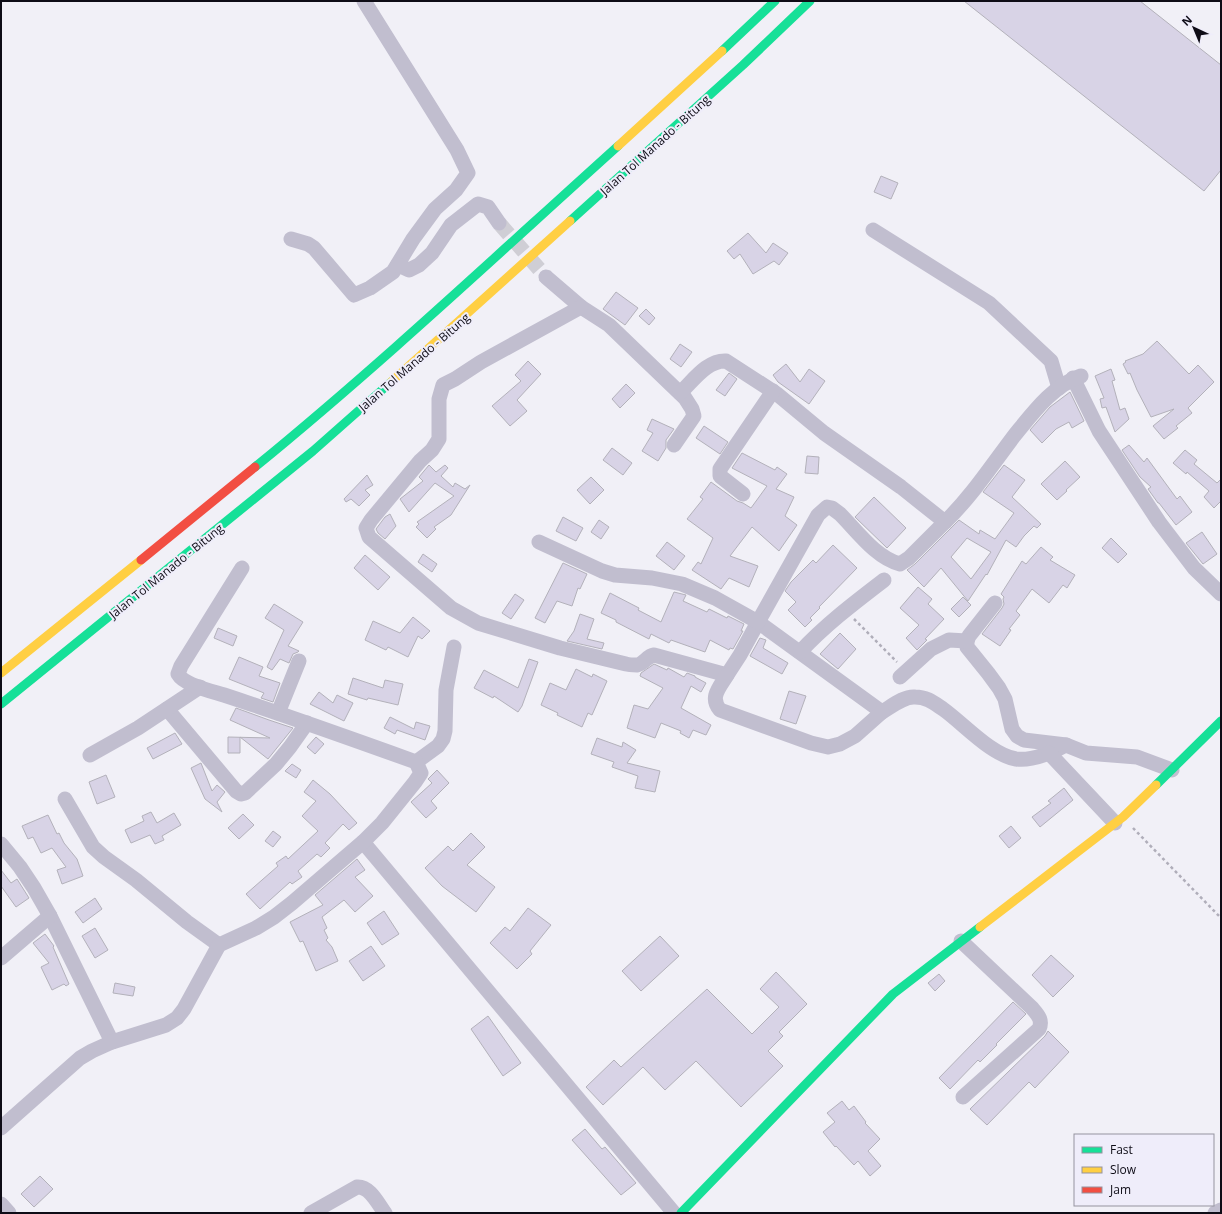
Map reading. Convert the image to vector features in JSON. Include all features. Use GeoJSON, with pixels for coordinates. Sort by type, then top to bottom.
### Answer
{"type":"FeatureCollection","features":[{"type":"Feature","properties":{"kind":"main road","name":"Jalan Tol Manado - Bitung"},"geometry":{"type":"LineString","coordinates":[[1,673],[303,427],[422,323],[720,53],[775,1]]}},
{"type":"Feature","properties":{"kind":"main road","name":"Jalan Tol Manado - Bitung"},"geometry":{"type":"LineString","coordinates":[[1,704],[313,451],[456,326],[743,65],[810,1]]}},
{"type":"Feature","properties":{"kind":"main road"},"geometry":{"type":"LineString","coordinates":[[688,1210],[893,994],[1119,820],[1221,721]]}},
{"type":"Feature","properties":{"kind":"street"},"geometry":{"type":"LineString","coordinates":[[291,239],[308,244],[314,248],[354,295],[370,288],[393,272],[413,239],[435,209],[456,190],[468,173],[457,150],[364,1]]}},
{"type":"Feature","properties":{"kind":"street"},"geometry":{"type":"LineString","coordinates":[[398,265],[409,270],[419,265],[432,253],[450,225],[478,204],[488,207],[499,223]]}},
{"type":"Feature","properties":{"kind":"street"},"geometry":{"type":"LineString","coordinates":[[873,230],[989,302],[1051,361],[1059,388]]}},
{"type":"Feature","properties":{"kind":"street"},"geometry":{"type":"LineString","coordinates":[[546,277],[581,307],[609,325],[680,393],[692,409],[694,416],[674,445]]}},
{"type":"Feature","properties":{"kind":"street"},"geometry":{"type":"LineString","coordinates":[[581,307],[481,362],[443,385],[439,399],[439,439],[432,450],[420,461],[371,520],[366,528],[369,537],[451,608],[478,623],[560,648],[626,664],[636,665],[654,655],[727,675]]}},
{"type":"Feature","properties":{"kind":"street"},"geometry":{"type":"LineString","coordinates":[[680,393],[707,367],[719,361],[726,361],[773,391],[824,433],[901,487],[945,522]]}},
{"type":"Feature","properties":{"kind":"street"},"geometry":{"type":"LineString","coordinates":[[1066,745],[1049,753],[1017,759],[999,753],[929,699],[914,696],[899,701],[882,712],[855,736],[840,744],[828,747],[811,743],[720,710],[715,704],[714,699],[818,515],[827,507],[832,508],[840,514],[881,555],[890,561],[900,564],[909,558],[963,504],[1026,421],[1043,402],[1059,388],[1077,377],[1099,431],[1159,522],[1194,568],[1221,594]]}},
{"type":"Feature","properties":{"kind":"street"},"geometry":{"type":"LineString","coordinates":[[744,494],[720,476],[720,469],[773,391]]}},
{"type":"Feature","properties":{"kind":"street"},"geometry":{"type":"LineString","coordinates":[[539,542],[602,571],[682,584],[715,598],[758,622],[882,712]]}},
{"type":"Feature","properties":{"kind":"street"},"geometry":{"type":"LineString","coordinates":[[1,1128],[80,1058],[112,1042],[166,1025],[177,1018],[184,1009],[219,945],[256,928],[274,917],[363,842],[382,823],[421,773],[416,762],[307,722],[200,687],[180,678],[178,674],[180,666],[242,568]]}},
{"type":"Feature","properties":{"kind":"street"},"geometry":{"type":"LineString","coordinates":[[800,652],[814,637],[884,580]]}},
{"type":"Feature","properties":{"kind":"street"},"geometry":{"type":"LineString","coordinates":[[995,603],[969,636],[967,647],[988,673],[1005,699],[1012,729],[1017,736],[1024,740],[1066,745],[1086,753],[1137,757],[1172,770]]}},
{"type":"Feature","properties":{"kind":"street"},"geometry":{"type":"LineString","coordinates":[[903,674],[932,649],[943,643],[949,640],[967,641]]}},
{"type":"Feature","properties":{"kind":"street"},"geometry":{"type":"LineString","coordinates":[[416,762],[438,746],[443,739],[445,731],[446,690],[454,647]]}},
{"type":"Feature","properties":{"kind":"street"},"geometry":{"type":"LineString","coordinates":[[278,713],[299,661]]}},
{"type":"Feature","properties":{"kind":"street"},"geometry":{"type":"LineString","coordinates":[[90,755],[167,709],[200,687]]}},
{"type":"Feature","properties":{"kind":"street"},"geometry":{"type":"LineString","coordinates":[[167,709],[236,791],[241,794],[245,793],[276,764],[307,722]]}},
{"type":"Feature","properties":{"kind":"street"},"geometry":{"type":"LineString","coordinates":[[1049,753],[1119,820]]}},
{"type":"Feature","properties":{"kind":"street"},"geometry":{"type":"LineString","coordinates":[[65,799],[93,847],[187,922],[219,945]]}},
{"type":"Feature","properties":{"kind":"street"},"geometry":{"type":"LineString","coordinates":[[363,842],[674,1213]]}},
{"type":"Feature","properties":{"kind":"street"},"geometry":{"type":"LineString","coordinates":[[1,844],[20,867],[50,916],[112,1042]]}},
{"type":"Feature","properties":{"kind":"street"},"geometry":{"type":"LineString","coordinates":[[1,958],[50,916]]}},
{"type":"Feature","properties":{"kind":"street"},"geometry":{"type":"LineString","coordinates":[[961,941],[1032,1008],[1040,1019],[1041,1024],[1038,1029],[963,1097]]}},
{"type":"Feature","properties":{"kind":"street"},"geometry":{"type":"LineString","coordinates":[[311,1213],[356,1187],[360,1187],[366,1189],[385,1213]]}},
{"type":"Feature","properties":{"kind":"street"},"geometry":{"type":"LineString","coordinates":[[1,1204],[9,1213]]}},
{"type":"Feature","properties":{"kind":"street"},"geometry":{"type":"LineString","coordinates":[[1215,1213],[1221,1210]]}},
{"type":"Feature","properties":{"kind":"path"},"geometry":{"type":"LineString","coordinates":[[846,610],[903,674]]}},
{"type":"Feature","properties":{"kind":"path"},"geometry":{"type":"LineString","coordinates":[[1119,820],[1221,918]]}},
{"type":"Feature","properties":{"kind":"building"},"geometry":{"type":"Polygon","coordinates":[[[964,1],[1140,1],[1221,65],[1221,170],[1204,191],[964,1]]]}},
{"type":"Feature","properties":{"kind":"building"},"geometry":{"type":"Polygon","coordinates":[[[881,176],[898,183],[891,199],[874,192],[881,176]]]}},
{"type":"Feature","properties":{"kind":"building"},"geometry":{"type":"Polygon","coordinates":[[[748,233],[766,253],[773,243],[788,253],[779,265],[774,261],[753,274],[740,254],[734,259],[727,251],[748,233]]]}},
{"type":"Feature","properties":{"kind":"building"},"geometry":{"type":"Polygon","coordinates":[[[616,292],[638,308],[625,325],[603,309],[616,292]]]}},
{"type":"Feature","properties":{"kind":"building"},"geometry":{"type":"Polygon","coordinates":[[[646,309],[655,318],[649,325],[639,316],[646,309]]]}},
{"type":"Feature","properties":{"kind":"building"},"geometry":{"type":"Polygon","coordinates":[[[1157,341],[1189,374],[1198,365],[1214,382],[1188,408],[1192,413],[1176,426],[1178,428],[1164,439],[1153,426],[1174,409],[1151,417],[1130,373],[1128,374],[1123,364],[1126,362],[1125,361],[1143,354],[1157,341]]]}},
{"type":"Feature","properties":{"kind":"building"},"geometry":{"type":"Polygon","coordinates":[[[680,344],[692,352],[681,367],[670,359],[680,344]]]}},
{"type":"Feature","properties":{"kind":"building"},"geometry":{"type":"Polygon","coordinates":[[[528,361],[541,374],[517,400],[527,411],[510,426],[492,406],[521,381],[515,375],[528,361]]]}},
{"type":"Feature","properties":{"kind":"building"},"geometry":{"type":"Polygon","coordinates":[[[786,364],[800,382],[809,369],[825,381],[809,404],[778,382],[773,375],[786,364]]]}},
{"type":"Feature","properties":{"kind":"building"},"geometry":{"type":"Polygon","coordinates":[[[1111,369],[1115,380],[1112,381],[1120,410],[1125,408],[1129,419],[1115,432],[1106,407],[1102,408],[1100,399],[1104,398],[1095,376],[1111,369]]]}},
{"type":"Feature","properties":{"kind":"building"},"geometry":{"type":"Polygon","coordinates":[[[729,373],[737,379],[725,396],[716,390],[729,373]]]}},
{"type":"Feature","properties":{"kind":"building"},"geometry":{"type":"Polygon","coordinates":[[[626,384],[635,393],[620,408],[612,399],[626,384]]]}},
{"type":"Feature","properties":{"kind":"building"},"geometry":{"type":"Polygon","coordinates":[[[1070,392],[1084,421],[1072,428],[1069,422],[1056,429],[1042,443],[1030,430],[1050,407],[1070,392]]]}},
{"type":"Feature","properties":{"kind":"building"},"geometry":{"type":"Polygon","coordinates":[[[652,419],[674,429],[666,440],[666,448],[658,461],[642,451],[653,433],[647,430],[652,419]]]}},
{"type":"Feature","properties":{"kind":"building"},"geometry":{"type":"Polygon","coordinates":[[[704,426],[728,442],[720,454],[696,438],[704,426]]]}},
{"type":"Feature","properties":{"kind":"building"},"geometry":{"type":"Polygon","coordinates":[[[1129,445],[1144,462],[1147,458],[1177,499],[1180,496],[1192,512],[1176,525],[1148,489],[1151,487],[1140,477],[1122,450],[1129,445]]]}},
{"type":"Feature","properties":{"kind":"building"},"geometry":{"type":"Polygon","coordinates":[[[612,448],[632,463],[623,475],[603,460],[612,448]]]}},
{"type":"Feature","properties":{"kind":"building"},"geometry":{"type":"Polygon","coordinates":[[[1185,450],[1197,460],[1194,464],[1217,483],[1221,479],[1221,501],[1214,508],[1204,497],[1209,491],[1187,472],[1186,474],[1173,463],[1185,450]]]}},
{"type":"Feature","properties":{"kind":"building"},"geometry":{"type":"Polygon","coordinates":[[[742,453],[775,470],[777,467],[787,474],[776,489],[794,497],[785,516],[797,525],[779,551],[752,527],[730,556],[758,566],[749,587],[729,578],[721,589],[692,570],[698,562],[701,564],[713,538],[687,519],[703,499],[700,497],[711,482],[737,501],[751,508],[767,486],[732,468],[742,453]]]}},
{"type":"Feature","properties":{"kind":"building"},"geometry":{"type":"Polygon","coordinates":[[[807,456],[819,457],[818,474],[805,473],[807,456]]]}},
{"type":"Feature","properties":{"kind":"building"},"geometry":{"type":"Polygon","coordinates":[[[1065,461],[1080,477],[1057,500],[1041,484],[1065,461]]]}},
{"type":"Feature","properties":{"kind":"building"},"geometry":{"type":"Polygon","coordinates":[[[429,465],[436,472],[445,465],[448,468],[441,476],[453,487],[455,483],[465,489],[470,485],[451,515],[434,527],[436,529],[427,538],[416,527],[419,524],[417,522],[454,496],[435,483],[409,512],[400,499],[423,481],[419,477],[429,465]]]}},
{"type":"Feature","properties":{"kind":"building"},"geometry":{"type":"Polygon","coordinates":[[[1004,465],[1025,480],[1012,497],[1041,524],[1037,528],[1034,526],[1016,547],[1006,540],[987,575],[986,574],[968,601],[941,568],[924,587],[907,570],[915,564],[959,520],[979,534],[980,530],[995,539],[1014,513],[983,492],[1004,465]],[[967,538],[951,557],[971,579],[991,552],[967,538]]]}},
{"type":"Feature","properties":{"kind":"building"},"geometry":{"type":"Polygon","coordinates":[[[367,475],[373,485],[365,490],[370,495],[359,506],[351,499],[346,502],[344,499],[367,475]]]}},
{"type":"Feature","properties":{"kind":"building"},"geometry":{"type":"Polygon","coordinates":[[[591,477],[604,490],[590,504],[577,490],[591,477]]]}},
{"type":"Feature","properties":{"kind":"building"},"geometry":{"type":"Polygon","coordinates":[[[874,497],[906,528],[887,548],[855,517],[874,497]]]}},
{"type":"Feature","properties":{"kind":"building"},"geometry":{"type":"Polygon","coordinates":[[[390,514],[396,526],[385,539],[376,529],[385,517],[390,514]]]}},
{"type":"Feature","properties":{"kind":"building"},"geometry":{"type":"Polygon","coordinates":[[[563,517],[583,528],[576,541],[556,531],[563,517]]]}},
{"type":"Feature","properties":{"kind":"building"},"geometry":{"type":"Polygon","coordinates":[[[599,520],[609,527],[601,539],[591,532],[599,520]]]}},
{"type":"Feature","properties":{"kind":"building"},"geometry":{"type":"Polygon","coordinates":[[[1202,532],[1217,554],[1203,564],[1186,543],[1202,532]]]}},
{"type":"Feature","properties":{"kind":"building"},"geometry":{"type":"Polygon","coordinates":[[[1111,538],[1127,554],[1118,563],[1102,548],[1111,538]]]}},
{"type":"Feature","properties":{"kind":"building"},"geometry":{"type":"Polygon","coordinates":[[[667,542],[685,556],[674,570],[656,556],[667,542]]]}},
{"type":"Feature","properties":{"kind":"building"},"geometry":{"type":"Polygon","coordinates":[[[833,545],[857,568],[819,607],[820,608],[810,618],[812,620],[805,627],[788,610],[796,602],[785,591],[791,582],[813,560],[816,563],[833,545]]]}},
{"type":"Feature","properties":{"kind":"building"},"geometry":{"type":"Polygon","coordinates":[[[1041,547],[1053,557],[1050,560],[1075,575],[1067,588],[1063,585],[1049,603],[1032,589],[1016,611],[1020,615],[1009,629],[1011,630],[1000,646],[982,634],[1002,608],[1004,604],[1004,597],[1001,594],[1022,561],[1026,564],[1041,547]]]}},
{"type":"Feature","properties":{"kind":"building"},"geometry":{"type":"Polygon","coordinates":[[[423,554],[437,564],[432,572],[418,562],[423,554]]]}},
{"type":"Feature","properties":{"kind":"building"},"geometry":{"type":"Polygon","coordinates":[[[365,555],[390,577],[378,590],[354,568],[365,555]]]}},
{"type":"Feature","properties":{"kind":"building"},"geometry":{"type":"Polygon","coordinates":[[[563,563],[587,574],[580,589],[578,588],[572,606],[557,601],[545,623],[535,618],[563,563]]]}},
{"type":"Feature","properties":{"kind":"building"},"geometry":{"type":"Polygon","coordinates":[[[918,587],[932,599],[928,604],[944,619],[917,650],[906,638],[919,625],[900,608],[918,587]]]}},
{"type":"Feature","properties":{"kind":"building"},"geometry":{"type":"Polygon","coordinates":[[[674,592],[686,595],[683,601],[707,612],[709,609],[744,624],[741,631],[743,631],[733,649],[730,648],[729,650],[710,640],[705,652],[671,640],[669,643],[651,634],[649,639],[601,613],[610,593],[639,608],[638,610],[661,622],[674,592]]]}},
{"type":"Feature","properties":{"kind":"building"},"geometry":{"type":"Polygon","coordinates":[[[515,594],[524,600],[511,619],[502,613],[515,594]]]}},
{"type":"Feature","properties":{"kind":"building"},"geometry":{"type":"Polygon","coordinates":[[[963,597],[971,605],[959,617],[951,609],[963,597]]]}},
{"type":"Feature","properties":{"kind":"building"},"geometry":{"type":"Polygon","coordinates":[[[274,604],[303,622],[288,646],[299,651],[293,654],[289,663],[280,659],[272,670],[267,667],[284,630],[265,618],[274,604]]]}},
{"type":"Feature","properties":{"kind":"building"},"geometry":{"type":"Polygon","coordinates":[[[580,614],[594,619],[587,639],[604,643],[602,649],[567,641],[574,631],[580,614]]]}},
{"type":"Feature","properties":{"kind":"building"},"geometry":{"type":"Polygon","coordinates":[[[413,617],[430,631],[422,639],[418,636],[408,657],[388,647],[386,650],[365,640],[373,621],[400,633],[413,617]]]}},
{"type":"Feature","properties":{"kind":"building"},"geometry":{"type":"Polygon","coordinates":[[[218,628],[237,636],[233,646],[214,638],[218,628]]]}},
{"type":"Feature","properties":{"kind":"building"},"geometry":{"type":"Polygon","coordinates":[[[840,633],[856,649],[838,669],[820,654],[840,633]]]}},
{"type":"Feature","properties":{"kind":"building"},"geometry":{"type":"Polygon","coordinates":[[[760,638],[766,640],[763,648],[788,663],[782,674],[750,656],[760,638]]]}},
{"type":"Feature","properties":{"kind":"building"},"geometry":{"type":"Polygon","coordinates":[[[239,657],[263,667],[259,676],[280,683],[273,702],[261,698],[264,693],[229,679],[239,657]]]}},
{"type":"Feature","properties":{"kind":"building"},"geometry":{"type":"Polygon","coordinates":[[[529,659],[538,662],[522,706],[518,712],[494,696],[493,698],[474,688],[484,670],[518,688],[529,659]]]}},
{"type":"Feature","properties":{"kind":"building"},"geometry":{"type":"Polygon","coordinates":[[[654,664],[667,670],[668,668],[684,677],[687,673],[706,683],[701,692],[691,686],[681,708],[711,725],[706,735],[693,730],[689,738],[680,733],[681,731],[661,723],[655,738],[627,728],[634,705],[648,709],[663,688],[640,676],[641,673],[654,664]]]}},
{"type":"Feature","properties":{"kind":"building"},"geometry":{"type":"Polygon","coordinates":[[[576,669],[592,677],[593,674],[607,681],[592,715],[588,713],[582,727],[557,715],[558,713],[541,705],[550,683],[566,690],[576,669]]]}},
{"type":"Feature","properties":{"kind":"building"},"geometry":{"type":"Polygon","coordinates":[[[353,678],[383,688],[385,680],[403,684],[398,705],[368,698],[367,700],[348,694],[353,678]]]}},
{"type":"Feature","properties":{"kind":"building"},"geometry":{"type":"Polygon","coordinates":[[[789,691],[806,696],[796,724],[780,719],[789,691]]]}},
{"type":"Feature","properties":{"kind":"building"},"geometry":{"type":"Polygon","coordinates":[[[319,692],[333,703],[337,695],[353,703],[344,721],[310,704],[319,692]]]}},
{"type":"Feature","properties":{"kind":"building"},"geometry":{"type":"Polygon","coordinates":[[[236,708],[293,728],[268,759],[240,737],[270,738],[230,720],[236,708]]]}},
{"type":"Feature","properties":{"kind":"building"},"geometry":{"type":"Polygon","coordinates":[[[390,717],[414,729],[416,722],[430,726],[425,740],[397,730],[395,734],[384,728],[390,717]]]}},
{"type":"Feature","properties":{"kind":"building"},"geometry":{"type":"Polygon","coordinates":[[[175,733],[182,744],[153,759],[147,748],[175,733]]]}},
{"type":"Feature","properties":{"kind":"building"},"geometry":{"type":"Polygon","coordinates":[[[228,737],[240,737],[240,753],[228,753],[228,737]]]}},
{"type":"Feature","properties":{"kind":"building"},"geometry":{"type":"Polygon","coordinates":[[[316,737],[324,744],[315,754],[307,747],[316,737]]]}},
{"type":"Feature","properties":{"kind":"building"},"geometry":{"type":"Polygon","coordinates":[[[597,738],[622,747],[623,742],[636,750],[627,763],[660,771],[655,792],[635,788],[638,776],[612,767],[614,762],[591,754],[597,738]]]}},
{"type":"Feature","properties":{"kind":"building"},"geometry":{"type":"Polygon","coordinates":[[[201,763],[212,791],[217,785],[225,792],[217,802],[222,812],[205,799],[191,768],[201,763]]]}},
{"type":"Feature","properties":{"kind":"building"},"geometry":{"type":"Polygon","coordinates":[[[292,764],[301,770],[296,778],[285,771],[292,764]]]}},
{"type":"Feature","properties":{"kind":"building"},"geometry":{"type":"Polygon","coordinates":[[[437,770],[449,783],[431,801],[437,808],[426,818],[411,802],[432,783],[428,779],[437,770]]]}},
{"type":"Feature","properties":{"kind":"building"},"geometry":{"type":"Polygon","coordinates":[[[106,775],[115,797],[97,804],[89,782],[106,775]]]}},
{"type":"Feature","properties":{"kind":"building"},"geometry":{"type":"Polygon","coordinates":[[[313,780],[330,794],[357,823],[349,830],[343,824],[325,843],[330,848],[321,857],[317,854],[298,871],[302,877],[292,884],[290,882],[260,909],[246,894],[278,866],[276,863],[286,856],[288,859],[318,831],[302,816],[316,801],[304,792],[313,780]]]}},
{"type":"Feature","properties":{"kind":"building"},"geometry":{"type":"Polygon","coordinates":[[[1064,788],[1073,800],[1040,827],[1032,817],[1051,803],[1048,801],[1064,788]]]}},
{"type":"Feature","properties":{"kind":"building"},"geometry":{"type":"Polygon","coordinates":[[[151,812],[157,823],[174,813],[181,825],[162,836],[164,840],[155,844],[150,835],[131,843],[125,830],[144,821],[142,816],[151,812]]]}},
{"type":"Feature","properties":{"kind":"building"},"geometry":{"type":"Polygon","coordinates":[[[243,814],[254,825],[239,839],[228,828],[243,814]]]}},
{"type":"Feature","properties":{"kind":"building"},"geometry":{"type":"Polygon","coordinates":[[[48,815],[57,834],[59,833],[64,843],[77,859],[83,876],[62,884],[57,870],[66,867],[52,848],[41,853],[33,837],[28,839],[22,826],[48,815]]]}},
{"type":"Feature","properties":{"kind":"building"},"geometry":{"type":"Polygon","coordinates":[[[1011,826],[1021,838],[1009,848],[999,836],[1011,826]]]}},
{"type":"Feature","properties":{"kind":"building"},"geometry":{"type":"Polygon","coordinates":[[[273,831],[281,837],[273,847],[265,841],[273,831]]]}},
{"type":"Feature","properties":{"kind":"building"},"geometry":{"type":"Polygon","coordinates":[[[471,833],[485,847],[467,865],[495,887],[476,912],[442,886],[425,868],[448,846],[453,851],[471,833]]]}},
{"type":"Feature","properties":{"kind":"building"},"geometry":{"type":"Polygon","coordinates":[[[357,859],[365,870],[355,877],[373,896],[355,912],[344,900],[322,917],[327,928],[324,930],[328,938],[326,940],[332,947],[338,961],[316,971],[303,941],[300,942],[290,922],[323,905],[315,895],[357,859]]]}},
{"type":"Feature","properties":{"kind":"building"},"geometry":{"type":"Polygon","coordinates":[[[1,870],[11,883],[17,879],[29,898],[16,907],[1,886],[1,870]]]}},
{"type":"Feature","properties":{"kind":"building"},"geometry":{"type":"Polygon","coordinates":[[[95,898],[102,909],[83,923],[75,912],[95,898]]]}},
{"type":"Feature","properties":{"kind":"building"},"geometry":{"type":"Polygon","coordinates":[[[528,908],[551,925],[530,951],[532,954],[517,969],[490,943],[505,927],[510,931],[528,908]]]}},
{"type":"Feature","properties":{"kind":"building"},"geometry":{"type":"Polygon","coordinates":[[[384,911],[399,934],[382,945],[367,923],[384,911]]]}},
{"type":"Feature","properties":{"kind":"building"},"geometry":{"type":"Polygon","coordinates":[[[95,928],[108,950],[95,958],[82,936],[95,928]]]}},
{"type":"Feature","properties":{"kind":"building"},"geometry":{"type":"Polygon","coordinates":[[[45,934],[54,946],[53,947],[69,984],[66,986],[64,984],[52,990],[41,967],[49,963],[33,943],[45,934]]]}},
{"type":"Feature","properties":{"kind":"building"},"geometry":{"type":"Polygon","coordinates":[[[660,936],[679,956],[641,991],[622,971],[660,936]]]}},
{"type":"Feature","properties":{"kind":"building"},"geometry":{"type":"Polygon","coordinates":[[[371,946],[385,966],[363,981],[349,961],[371,946]]]}},
{"type":"Feature","properties":{"kind":"building"},"geometry":{"type":"Polygon","coordinates":[[[1051,955],[1074,976],[1053,997],[1032,975],[1051,955]]]}},
{"type":"Feature","properties":{"kind":"building"},"geometry":{"type":"Polygon","coordinates":[[[776,972],[807,1004],[779,1032],[783,1036],[768,1051],[783,1066],[741,1107],[696,1061],[665,1090],[643,1067],[603,1105],[586,1087],[614,1060],[621,1067],[707,989],[752,1034],[779,1007],[760,989],[776,972]]]}},
{"type":"Feature","properties":{"kind":"building"},"geometry":{"type":"Polygon","coordinates":[[[939,974],[945,981],[935,991],[928,983],[939,974]]]}},
{"type":"Feature","properties":{"kind":"building"},"geometry":{"type":"Polygon","coordinates":[[[115,983],[135,987],[133,996],[113,993],[115,983]]]}},
{"type":"Feature","properties":{"kind":"building"},"geometry":{"type":"Polygon","coordinates":[[[1013,1002],[1026,1014],[980,1062],[978,1060],[950,1089],[939,1078],[1013,1002]]]}},
{"type":"Feature","properties":{"kind":"building"},"geometry":{"type":"Polygon","coordinates":[[[488,1016],[521,1063],[503,1076],[471,1029],[488,1016]]]}},
{"type":"Feature","properties":{"kind":"building"},"geometry":{"type":"Polygon","coordinates":[[[1048,1031],[1069,1052],[1035,1088],[1029,1082],[987,1125],[970,1109],[1045,1036],[1048,1031]]]}},
{"type":"Feature","properties":{"kind":"building"},"geometry":{"type":"Polygon","coordinates":[[[842,1101],[849,1110],[854,1106],[866,1122],[865,1123],[880,1139],[868,1151],[881,1166],[870,1176],[858,1161],[854,1165],[836,1146],[835,1147],[823,1132],[835,1122],[827,1113],[842,1101]]]}},
{"type":"Feature","properties":{"kind":"building"},"geometry":{"type":"Polygon","coordinates":[[[585,1129],[602,1149],[605,1147],[636,1183],[621,1195],[572,1140],[585,1129]]]}},
{"type":"Feature","properties":{"kind":"building"},"geometry":{"type":"Polygon","coordinates":[[[40,1176],[53,1189],[34,1207],[21,1194],[40,1176]]]}},
{"type":"Feature","properties":{"kind":"tunnel"},"geometry":{"type":"LineString","coordinates":[[499,223],[546,277]]}},
{"type":"Feature","properties":{"kind":"traffic: fast"},"geometry":{"type":"LineString","coordinates":[[722,51],[775,1]]}},
{"type":"Feature","properties":{"kind":"traffic: fast"},"geometry":{"type":"LineString","coordinates":[[570,221],[743,65],[810,1]]}},
{"type":"Feature","properties":{"kind":"traffic: fast"},"geometry":{"type":"LineString","coordinates":[[255,467],[348,389],[618,146]]}},
{"type":"Feature","properties":{"kind":"traffic: fast"},"geometry":{"type":"LineString","coordinates":[[1,704],[313,451],[391,382]]}},
{"type":"Feature","properties":{"kind":"traffic: fast"},"geometry":{"type":"LineString","coordinates":[[1156,785],[1221,721]]}},
{"type":"Feature","properties":{"kind":"traffic: fast"},"geometry":{"type":"LineString","coordinates":[[681,1213],[893,994],[980,927]]}},
{"type":"Feature","properties":{"kind":"traffic: slow"},"geometry":{"type":"LineString","coordinates":[[618,146],[722,51]]}},
{"type":"Feature","properties":{"kind":"traffic: slow"},"geometry":{"type":"LineString","coordinates":[[391,382],[570,221]]}},
{"type":"Feature","properties":{"kind":"traffic: slow"},"geometry":{"type":"LineString","coordinates":[[1,673],[141,560]]}},
{"type":"Feature","properties":{"kind":"traffic: slow"},"geometry":{"type":"LineString","coordinates":[[980,927],[1123,817],[1156,785]]}},
{"type":"Feature","properties":{"kind":"traffic: jam"},"geometry":{"type":"LineString","coordinates":[[141,560],[255,467]]}}]}
